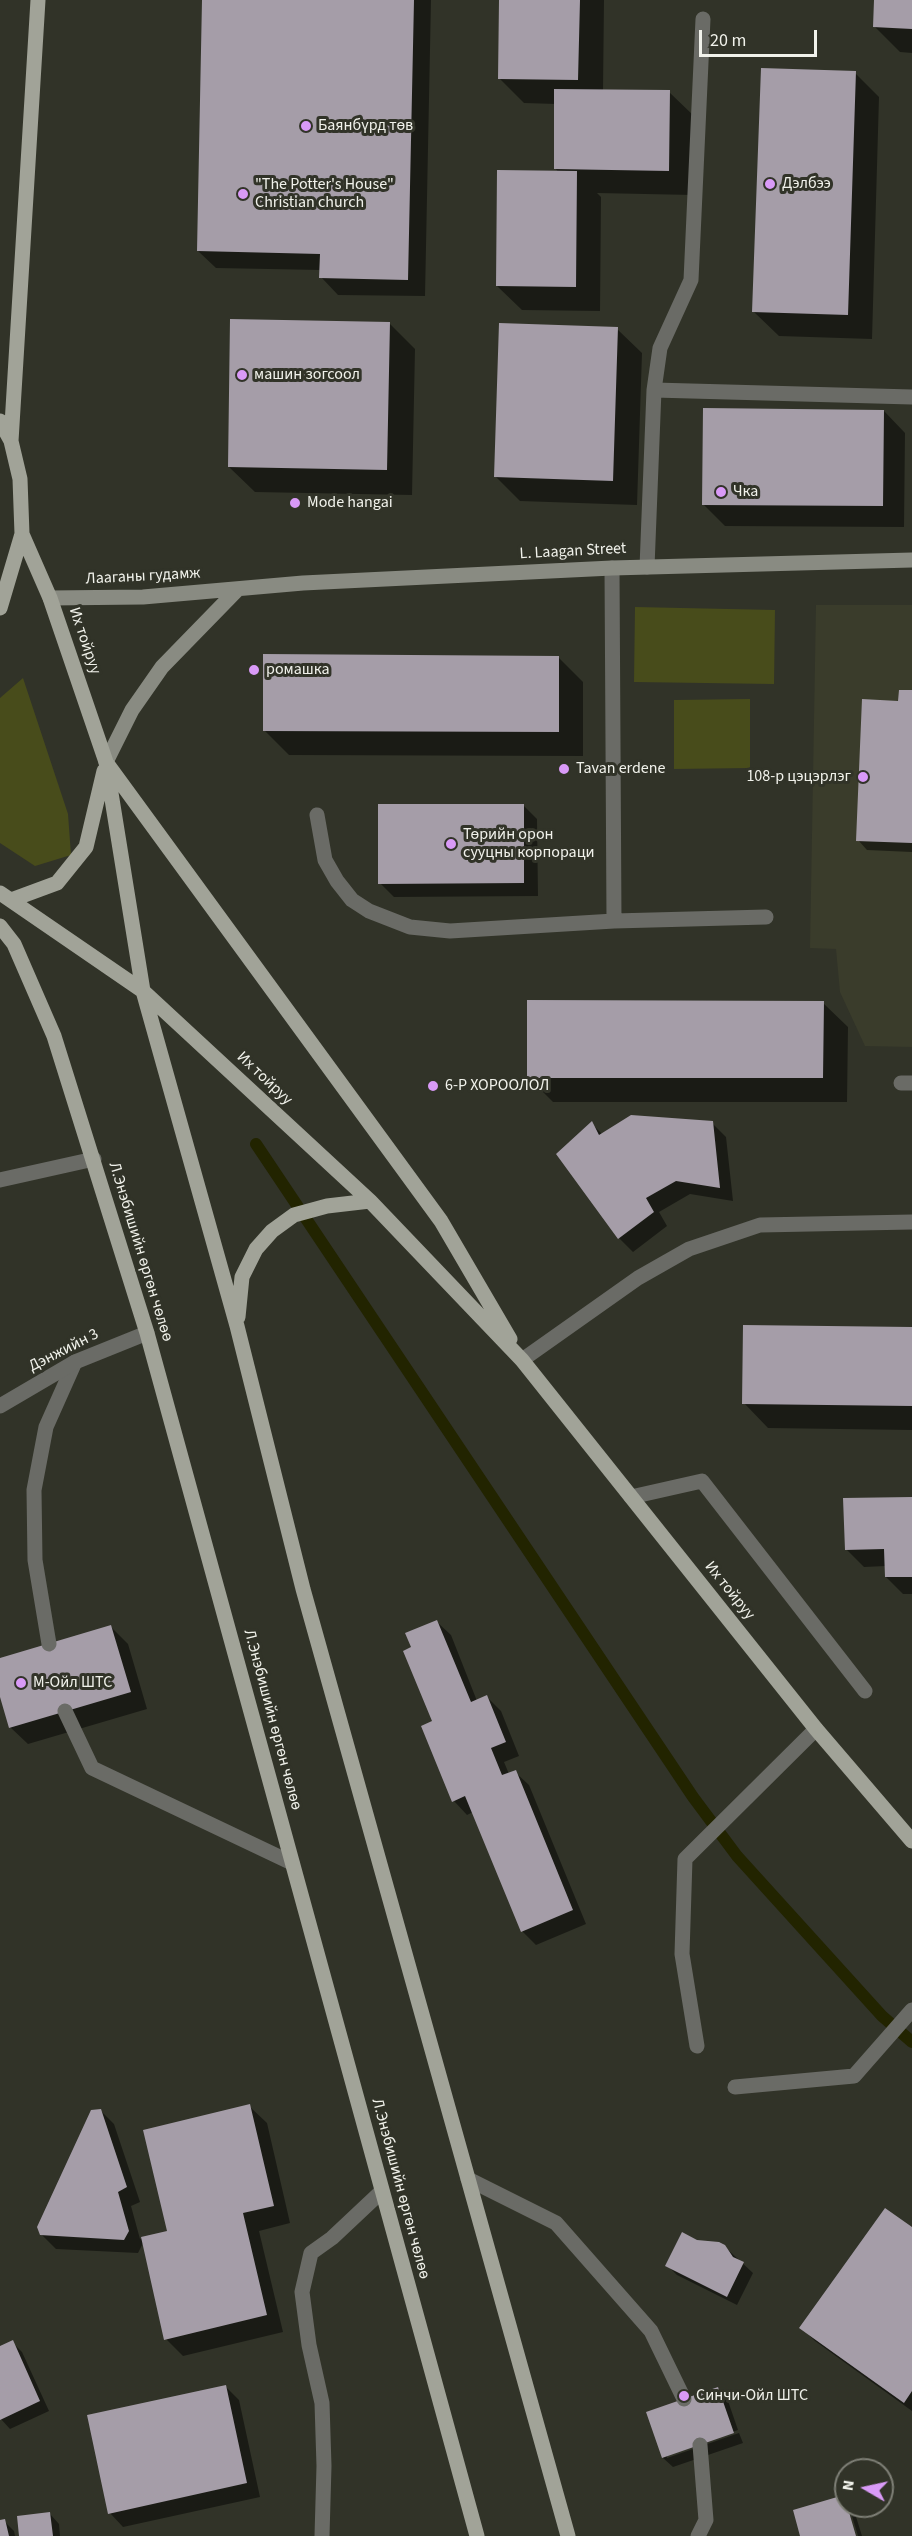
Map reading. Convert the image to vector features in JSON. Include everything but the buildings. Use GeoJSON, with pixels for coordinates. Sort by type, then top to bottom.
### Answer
{"type":"FeatureCollection","features":[{"type":"Feature","properties":{"kind":"main road"},"geometry":{"type":"LineString","coordinates":[[11,441],[38,0]]}},
{"type":"Feature","properties":{"kind":"main road"},"geometry":{"type":"LineString","coordinates":[[0,421],[11,441],[20,479],[22,534],[0,608]]}},
{"type":"Feature","properties":{"kind":"main road","name":"Их тойруу"},"geometry":{"type":"LineString","coordinates":[[22,534],[50,598],[106,762],[143,991],[370,1201],[522,1360],[816,1729],[912,1842]]}},
{"type":"Feature","properties":{"kind":"main road","name":"L. Laagan Street"},"geometry":{"type":"LineString","coordinates":[[237,590],[303,583],[612,568],[912,560]]}},
{"type":"Feature","properties":{"kind":"main road"},"geometry":{"type":"LineString","coordinates":[[6,896],[57,883],[86,847],[106,762],[132,710],[162,667],[237,590]]}},
{"type":"Feature","properties":{"kind":"main road","name":"Лааганы гудамж"},"geometry":{"type":"LineString","coordinates":[[50,598],[144,597],[237,590]]}},
{"type":"Feature","properties":{"kind":"main road","name":"Их тойруу"},"geometry":{"type":"LineString","coordinates":[[106,762],[441,1221],[522,1360]]}},
{"type":"Feature","properties":{"kind":"main road"},"geometry":{"type":"LineString","coordinates":[[6,896],[143,991],[237,1326],[303,1589],[568,2536]]}},
{"type":"Feature","properties":{"kind":"main road","name":"Л.Энэбишийн өргөн чөлөө"},"geometry":{"type":"LineString","coordinates":[[0,926],[14,944],[45,1014],[94,1160],[147,1333],[477,2536]]}},
{"type":"Feature","properties":{"kind":"main road"},"geometry":{"type":"LineString","coordinates":[[237,1326],[242,1277],[255,1249],[272,1231],[294,1215],[327,1206],[370,1201]]}},
{"type":"Feature","properties":{"kind":"street"},"geometry":{"type":"LineString","coordinates":[[646,567],[654,390],[660,348],[691,280],[703,19]]}},
{"type":"Feature","properties":{"kind":"street"},"geometry":{"type":"LineString","coordinates":[[654,390],[912,397]]}},
{"type":"Feature","properties":{"kind":"street"},"geometry":{"type":"LineString","coordinates":[[612,568],[614,921]]}},
{"type":"Feature","properties":{"kind":"street"},"geometry":{"type":"LineString","coordinates":[[317,815],[324,860],[337,881],[352,900],[392,922],[428,930],[450,931],[614,921],[766,917]]}},
{"type":"Feature","properties":{"kind":"street"},"geometry":{"type":"LineString","coordinates":[[0,1180],[94,1160]]}},
{"type":"Feature","properties":{"kind":"street"},"geometry":{"type":"LineString","coordinates":[[522,1360],[638,1278],[689,1249],[760,1225],[912,1222]]}},
{"type":"Feature","properties":{"kind":"street","name":"Дэнжийн 3"},"geometry":{"type":"LineString","coordinates":[[0,1406],[75,1362],[147,1333]]}},
{"type":"Feature","properties":{"kind":"street"},"geometry":{"type":"LineString","coordinates":[[49,1644],[35,1560],[34,1490],[46,1427],[75,1362]]}},
{"type":"Feature","properties":{"kind":"street"},"geometry":{"type":"LineString","coordinates":[[631,1497],[702,1481],[865,1691]]}},
{"type":"Feature","properties":{"kind":"street"},"geometry":{"type":"LineString","coordinates":[[65,1711],[92,1768],[292,1863]]}},
{"type":"Feature","properties":{"kind":"street"},"geometry":{"type":"LineString","coordinates":[[697,2046],[682,1954],[685,1859],[816,1729]]}},
{"type":"Feature","properties":{"kind":"street"},"geometry":{"type":"LineString","coordinates":[[735,2087],[854,2076],[912,2010]]}},
{"type":"Feature","properties":{"kind":"street"},"geometry":{"type":"LineString","coordinates":[[468,2180],[556,2223],[651,2331],[684,2399]]}},
{"type":"Feature","properties":{"kind":"street"},"geometry":{"type":"LineString","coordinates":[[322,2536],[324,2466],[322,2403],[309,2344],[302,2292],[311,2253],[332,2238],[382,2191]]}},
{"type":"Feature","properties":{"kind":"street"},"geometry":{"type":"LineString","coordinates":[[698,2536],[706,2520],[700,2445]]}},
{"type":"Feature","properties":{"kind":"shaded area","name":"108-р цэцэрлэг"},"geometry":{"type":"Polygon","coordinates":[[[816,605],[912,605],[912,1047],[865,1046],[840,992],[836,949],[810,948],[816,605]]]}},
{"type":"Feature","properties":{"kind":"green space"},"geometry":{"type":"Polygon","coordinates":[[[635,607],[775,610],[774,684],[634,682],[635,607]]]}},
{"type":"Feature","properties":{"kind":"green space"},"geometry":{"type":"Polygon","coordinates":[[[23,678],[68,814],[71,855],[35,866],[0,843],[0,698],[23,678]]]}},
{"type":"Feature","properties":{"kind":"green space"},"geometry":{"type":"Polygon","coordinates":[[[750,699],[750,768],[674,769],[674,700],[750,699]]]}},
{"type":"Feature","properties":{"kind":"waterway"},"geometry":{"type":"LineString","coordinates":[[256,1144],[693,1797],[737,1856],[882,2016],[912,2042]]}},
{"type":"Feature","properties":{"kind":"place","name":"Баянбүрд төв"},"geometry":{"type":"Point","coordinates":[306,126]}},
{"type":"Feature","properties":{"kind":"place","name":"Дэлбээ"},"geometry":{"type":"Point","coordinates":[770,184]}},
{"type":"Feature","properties":{"kind":"place","name":"\"The Potter's House\" Christian church"},"geometry":{"type":"Point","coordinates":[243,194]}},
{"type":"Feature","properties":{"kind":"place","name":"машин зогсоол"},"geometry":{"type":"Point","coordinates":[242,375]}},
{"type":"Feature","properties":{"kind":"place","name":"Чка"},"geometry":{"type":"Point","coordinates":[721,492]}},
{"type":"Feature","properties":{"kind":"place","name":"Mode hangai"},"geometry":{"type":"Point","coordinates":[295,503]}},
{"type":"Feature","properties":{"kind":"place","name":"ромашка"},"geometry":{"type":"Point","coordinates":[254,670]}},
{"type":"Feature","properties":{"kind":"place","name":"Tavan erdene"},"geometry":{"type":"Point","coordinates":[564,769]}},
{"type":"Feature","properties":{"kind":"place","name":"108-р цэцэрлэг"},"geometry":{"type":"Point","coordinates":[863,777]}},
{"type":"Feature","properties":{"kind":"place","name":"Төрийн орон сууцны корпораци"},"geometry":{"type":"Point","coordinates":[451,844]}},
{"type":"Feature","properties":{"kind":"place","name":"6-Р ХОРООЛОЛ"},"geometry":{"type":"Point","coordinates":[433,1086]}},
{"type":"Feature","properties":{"kind":"place","name":"М-Ойл ШТС"},"geometry":{"type":"Point","coordinates":[21,1683]}},
{"type":"Feature","properties":{"kind":"place","name":"Синчи-Ойл ШТС"},"geometry":{"type":"Point","coordinates":[684,2396]}}]}
